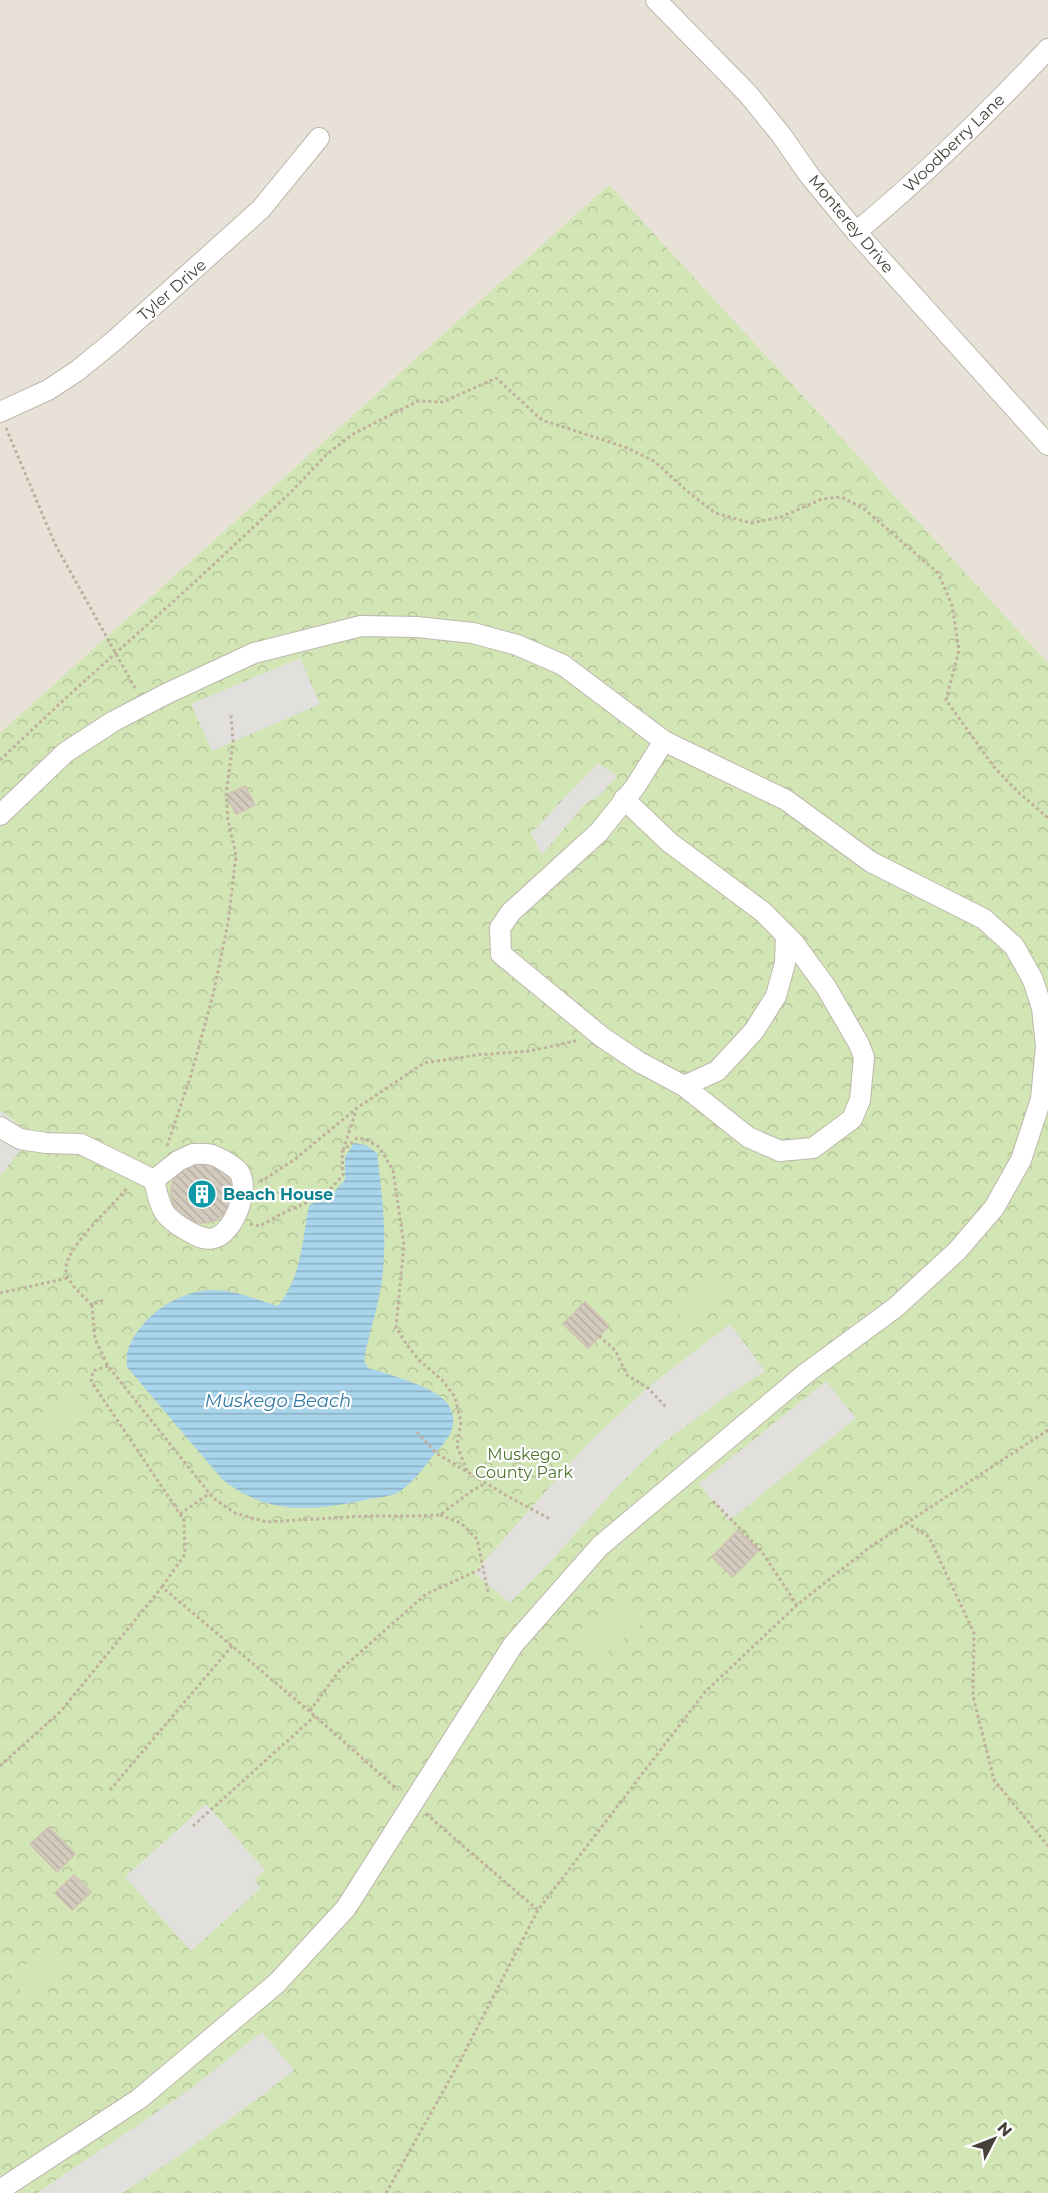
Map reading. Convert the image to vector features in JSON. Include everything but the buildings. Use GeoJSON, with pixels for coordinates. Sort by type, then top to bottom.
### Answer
{"type":"FeatureCollection","features":[{"type":"Feature","properties":{"kind":"street","name":"Monterey Drive"},"geometry":{"type":"LineString","coordinates":[[656,0],[747,94],[856,232],[1048,445]]}},
{"type":"Feature","properties":{"kind":"street","name":"Woodberry Lane"},"geometry":{"type":"LineString","coordinates":[[856,232],[941,157],[1002,98],[1048,49]]}},
{"type":"Feature","properties":{"kind":"street","name":"Tyler Drive"},"geometry":{"type":"LineString","coordinates":[[2,418],[77,371],[115,340],[261,209],[319,138]]}},
{"type":"Feature","properties":{"kind":"street"},"geometry":{"type":"LineString","coordinates":[[0,815],[66,753],[114,721],[254,653],[361,626],[417,627],[473,633],[517,645],[563,665],[664,741],[786,800],[871,862],[984,919],[1014,946],[1033,980],[1042,1008],[1046,1046],[1041,1099],[1022,1160],[994,1209],[957,1251],[896,1307],[805,1374],[600,1546],[513,1645],[346,1908],[277,1983],[139,2099],[0,2190]]}},
{"type":"Feature","properties":{"kind":"street"},"geometry":{"type":"LineString","coordinates":[[624,799],[669,842],[763,912],[793,942],[826,987],[860,1044],[864,1057],[860,1100],[852,1119],[813,1148],[780,1151],[748,1137],[684,1086],[639,1062],[602,1037],[501,954],[500,928],[511,912],[599,832],[624,799],[634,787],[664,741]]}},
{"type":"Feature","properties":{"kind":"street"},"geometry":{"type":"LineString","coordinates":[[684,1086],[717,1071],[754,1031],[776,996],[785,963],[786,935]]}},
{"type":"Feature","properties":{"kind":"street"},"geometry":{"type":"LineString","coordinates":[[0,1127],[20,1139],[46,1143],[81,1144],[147,1176],[167,1218],[200,1238],[212,1239],[224,1234],[234,1221],[243,1183],[239,1172],[212,1155],[193,1154],[147,1176]]}},
{"type":"Feature","properties":{"kind":"path"},"geometry":{"type":"LineString","coordinates":[[0,760],[292,491],[327,454],[353,434],[418,402],[443,402],[496,378],[542,420],[625,447],[654,460],[687,491],[716,513],[751,523],[781,517],[822,499],[841,497],[863,508],[938,573],[952,605],[960,650],[946,700],[994,767],[1048,818]]}},
{"type":"Feature","properties":{"kind":"path"},"geometry":{"type":"LineString","coordinates":[[2,418],[56,544],[144,705]]}},
{"type":"Feature","properties":{"kind":"path"},"geometry":{"type":"LineString","coordinates":[[165,1153],[191,1075],[213,995],[228,923],[236,855],[228,820],[226,795],[233,742],[231,714]]}},
{"type":"Feature","properties":{"kind":"path"},"geometry":{"type":"LineString","coordinates":[[241,1194],[294,1160],[357,1108],[424,1063],[476,1055],[530,1051],[602,1037]]}},
{"type":"Feature","properties":{"kind":"path"},"geometry":{"type":"LineString","coordinates":[[234,1221],[260,1226],[326,1194],[343,1175],[342,1152],[357,1108]]}},
{"type":"Feature","properties":{"kind":"path"},"geometry":{"type":"LineString","coordinates":[[342,1152],[357,1138],[365,1138],[379,1147],[393,1170],[404,1245],[396,1327],[419,1360],[443,1381],[455,1396],[461,1422],[458,1446],[468,1473]]}},
{"type":"Feature","properties":{"kind":"path"},"geometry":{"type":"LineString","coordinates":[[147,1176],[116,1202],[76,1244],[66,1270],[92,1305],[95,1340],[108,1366],[210,1494],[235,1513],[266,1522],[365,1516],[440,1515],[460,1523],[477,1539],[488,1592]]}},
{"type":"Feature","properties":{"kind":"path"},"geometry":{"type":"LineString","coordinates":[[0,1293],[69,1277]]}},
{"type":"Feature","properties":{"kind":"path"},"geometry":{"type":"LineString","coordinates":[[92,1305],[103,1300]]}},
{"type":"Feature","properties":{"kind":"path"},"geometry":{"type":"LineString","coordinates":[[599,1336],[615,1350],[627,1375],[648,1388],[666,1407]]}},
{"type":"Feature","properties":{"kind":"path"},"geometry":{"type":"LineString","coordinates":[[0,1767],[61,1711],[162,1587],[185,1554],[184,1520],[91,1381],[93,1371],[108,1366]]}},
{"type":"Feature","properties":{"kind":"path"},"geometry":{"type":"LineString","coordinates":[[386,2193],[459,2063],[538,1910],[705,1692],[797,1605],[853,1560],[906,1522],[1048,1430]]}},
{"type":"Feature","properties":{"kind":"path"},"geometry":{"type":"LineString","coordinates":[[417,1432],[436,1453],[550,1519]]}},
{"type":"Feature","properties":{"kind":"path"},"geometry":{"type":"LineString","coordinates":[[440,1515],[470,1492],[486,1484]]}},
{"type":"Feature","properties":{"kind":"path"},"geometry":{"type":"LineString","coordinates":[[180,1514],[210,1494]]}},
{"type":"Feature","properties":{"kind":"path"},"geometry":{"type":"LineString","coordinates":[[712,1501],[760,1549],[797,1605]]}},
{"type":"Feature","properties":{"kind":"path"},"geometry":{"type":"LineString","coordinates":[[906,1522],[929,1537],[974,1633],[973,1696],[994,1780],[1048,1846]]}},
{"type":"Feature","properties":{"kind":"path"},"geometry":{"type":"LineString","coordinates":[[309,1712],[339,1671],[426,1594],[483,1568]]}},
{"type":"Feature","properties":{"kind":"path"},"geometry":{"type":"LineString","coordinates":[[162,1587],[315,1716],[538,1910]]}},
{"type":"Feature","properties":{"kind":"path"},"geometry":{"type":"LineString","coordinates":[[110,1790],[232,1646]]}},
{"type":"Feature","properties":{"kind":"path"},"geometry":{"type":"LineString","coordinates":[[193,1826],[315,1716]]}},
{"type":"Feature","properties":{"kind":"shaded area"},"geometry":{"type":"Polygon","coordinates":[[[0,0],[1048,0],[1048,663],[609,186],[0,733],[0,0]]]}},
{"type":"Feature","properties":{"kind":"shaded area"},"geometry":{"type":"Polygon","coordinates":[[[300,658],[320,704],[212,751],[191,704],[300,658]]]}},
{"type":"Feature","properties":{"kind":"shaded area"},"geometry":{"type":"Polygon","coordinates":[[[598,763],[617,776],[601,794],[584,805],[542,855],[531,833],[598,763]]]}},
{"type":"Feature","properties":{"kind":"shaded area"},"geometry":{"type":"Polygon","coordinates":[[[0,1110],[32,1135],[0,1176],[0,1110]]]}},
{"type":"Feature","properties":{"kind":"shaded area"},"geometry":{"type":"Polygon","coordinates":[[[730,1324],[765,1371],[725,1397],[659,1446],[617,1487],[510,1603],[474,1573],[589,1442],[652,1384],[730,1324]]]}},
{"type":"Feature","properties":{"kind":"shaded area"},"geometry":{"type":"Polygon","coordinates":[[[826,1381],[856,1418],[729,1521],[699,1484],[826,1381]]]}},
{"type":"Feature","properties":{"kind":"shaded area"},"geometry":{"type":"Polygon","coordinates":[[[206,1804],[265,1870],[254,1880],[261,1888],[191,1951],[125,1877],[206,1804]]]}},
{"type":"Feature","properties":{"kind":"shaded area"},"geometry":{"type":"Polygon","coordinates":[[[262,2032],[294,2070],[180,2155],[122,2193],[37,2193],[189,2090],[262,2032]]]}},
{"type":"Feature","properties":{"kind":"green space","name":"Muskego County Park"},"geometry":{"type":"Polygon","coordinates":[[[609,185],[1048,663],[1048,2193],[0,2193],[0,733],[609,185]]]}},
{"type":"Feature","properties":{"kind":"green space"},"geometry":{"type":"Polygon","coordinates":[[[708,1276],[723,1295],[689,1325],[673,1306],[708,1276]]]}},
{"type":"Feature","properties":{"kind":"green space"},"geometry":{"type":"Polygon","coordinates":[[[75,1390],[92,1408],[55,1442],[38,1424],[75,1390]]]}},
{"type":"Feature","properties":{"kind":"green space"},"geometry":{"type":"Polygon","coordinates":[[[621,1596],[643,1623],[597,1661],[575,1634],[621,1596]]]}},
{"type":"Feature","properties":{"kind":"green space"},"geometry":{"type":"Polygon","coordinates":[[[46,1944],[65,1963],[30,1999],[10,1980],[46,1944]]]}},
{"type":"Feature","properties":{"kind":"water","name":"Muskego Beach"},"geometry":{"type":"Polygon","coordinates":[[[354,1143],[366,1145],[377,1153],[384,1225],[382,1279],[364,1361],[368,1368],[410,1382],[441,1397],[451,1410],[452,1428],[446,1440],[420,1472],[397,1493],[326,1507],[290,1508],[273,1505],[239,1491],[222,1479],[127,1367],[127,1351],[134,1337],[151,1316],[185,1295],[219,1290],[278,1306],[286,1295],[297,1270],[309,1205],[330,1196],[345,1180],[345,1157],[354,1143]]]}},
{"type":"Feature","properties":{"kind":"place","name":"Beach House"},"geometry":{"type":"Point","coordinates":[202,1194]}}]}
